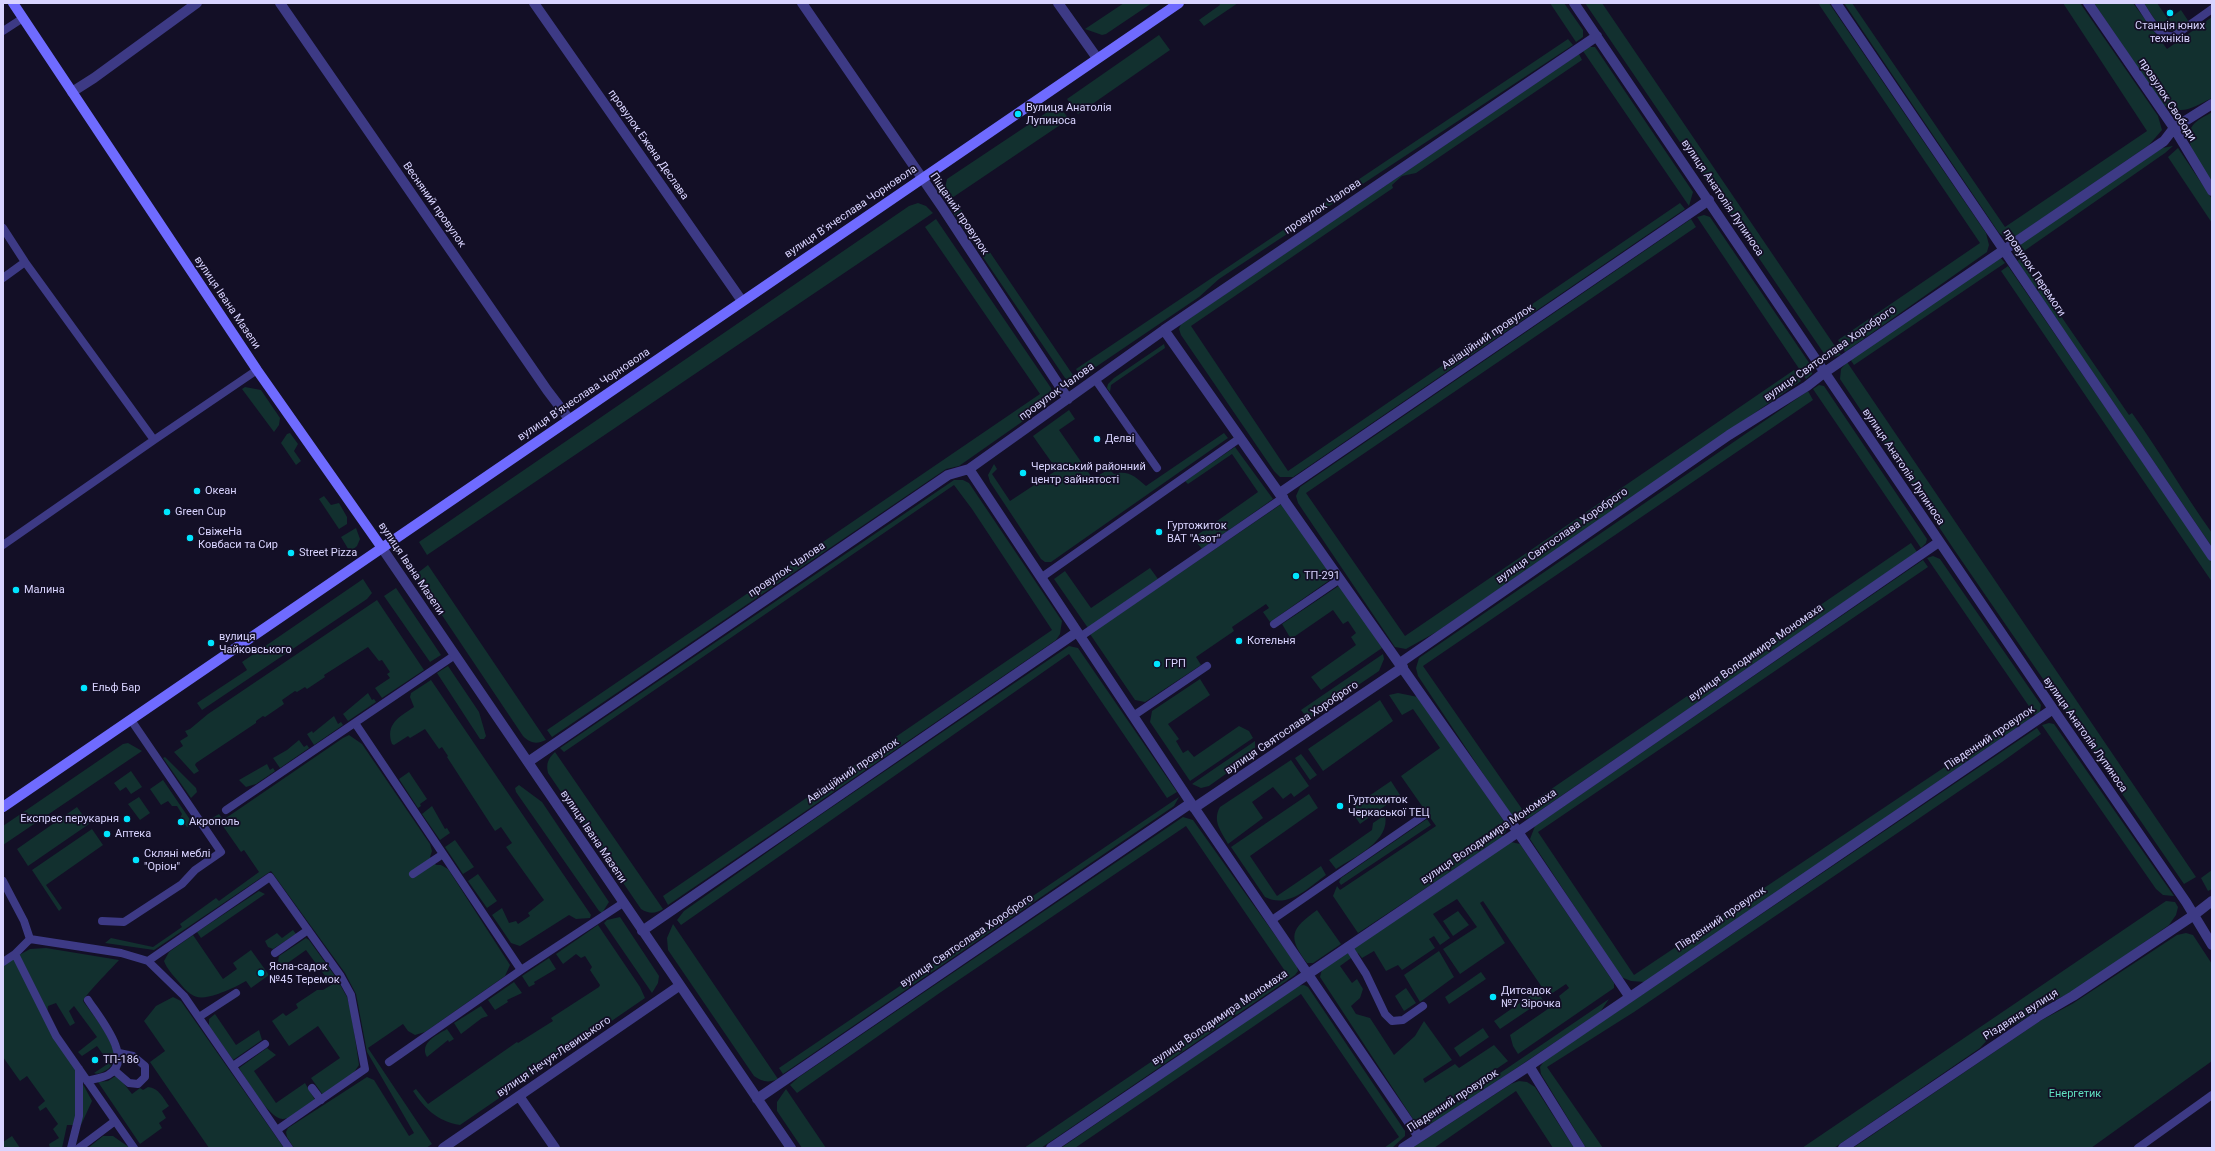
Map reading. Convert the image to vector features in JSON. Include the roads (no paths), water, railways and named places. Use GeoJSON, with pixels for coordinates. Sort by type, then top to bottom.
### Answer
{"type":"FeatureCollection","features":[{"type":"Feature","properties":{"kind":"main road","name":"вулиця Івана Мазепи"},"geometry":{"type":"LineString","coordinates":[[13,3],[257,370],[382,548]]}},
{"type":"Feature","properties":{"kind":"main road","name":"вулиця Вʼячеслава Чорновола"},"geometry":{"type":"LineString","coordinates":[[3,807],[1179,3]]}},
{"type":"Feature","properties":{"kind":"street"},"geometry":{"type":"LineString","coordinates":[[72,92],[94,78],[197,3]]}},
{"type":"Feature","properties":{"kind":"street","name":"Весняний провулок"},"geometry":{"type":"LineString","coordinates":[[280,3],[547,390],[569,419]]}},
{"type":"Feature","properties":{"kind":"street","name":"провулок Ежена Деслава"},"geometry":{"type":"LineString","coordinates":[[534,3],[742,301]]}},
{"type":"Feature","properties":{"kind":"street","name":"Піщаний провулок"},"geometry":{"type":"LineString","coordinates":[[802,3],[921,179],[942,207],[1068,399]]}},
{"type":"Feature","properties":{"kind":"street"},"geometry":{"type":"LineString","coordinates":[[1058,3],[1097,58]]}},
{"type":"Feature","properties":{"kind":"street","name":"вулиця Анатолія Лупиноса"},"geometry":{"type":"LineString","coordinates":[[1574,3],[1709,200],[2053,710],[2194,915],[2212,945]]}},
{"type":"Feature","properties":{"kind":"street","name":"провулок Перемоги"},"geometry":{"type":"LineString","coordinates":[[1836,3],[2212,556]]}},
{"type":"Feature","properties":{"kind":"street","name":"провулок Свободи"},"geometry":{"type":"LineString","coordinates":[[2088,3],[2174,128],[2212,191]]}},
{"type":"Feature","properties":{"kind":"street","name":"провулок Чалова"},"geometry":{"type":"LineString","coordinates":[[528,762],[948,475],[969,469],[1164,330],[1597,36]]}},
{"type":"Feature","properties":{"kind":"street","name":"вулиця Святослава Хороброго"},"geometry":{"type":"LineString","coordinates":[[757,1099],[1401,665],[1729,435],[1807,386],[2003,249],[2164,141],[2174,128],[2212,104]]}},
{"type":"Feature","properties":{"kind":"street","name":"Авіаційний провулок"},"geometry":{"type":"LineString","coordinates":[[1282,495],[1709,200]]}},
{"type":"Feature","properties":{"kind":"street"},"geometry":{"type":"LineString","coordinates":[[1164,330],[1282,495],[1518,832],[1629,996]]}},
{"type":"Feature","properties":{"kind":"street"},"geometry":{"type":"LineString","coordinates":[[969,469],[1133,716],[1419,1137]]}},
{"type":"Feature","properties":{"kind":"street","name":"вулиця Володимира Мономаха"},"geometry":{"type":"LineString","coordinates":[[1051,1148],[1518,832],[1939,542]]}},
{"type":"Feature","properties":{"kind":"street","name":"вулиця Івана Мазепи"},"geometry":{"type":"LineString","coordinates":[[382,548],[679,986],[791,1148]]}},
{"type":"Feature","properties":{"kind":"street","name":"Авіаційний провулок"},"geometry":{"type":"LineString","coordinates":[[642,931],[1079,635]]}},
{"type":"Feature","properties":{"kind":"street","name":"Південний провулок"},"geometry":{"type":"LineString","coordinates":[[1403,1148],[1529,1066],[1629,996],[2053,710]]}},
{"type":"Feature","properties":{"kind":"street","name":"Різдвяна вулиця"},"geometry":{"type":"LineString","coordinates":[[1843,1148],[2037,1017],[2073,996],[2194,915],[2212,900]]}},
{"type":"Feature","properties":{"kind":"street","name":"вулиця Нечуя-Левицького"},"geometry":{"type":"LineString","coordinates":[[443,1148],[679,986]]}},
{"type":"Feature","properties":{"kind":"street"},"geometry":{"type":"LineString","coordinates":[[1529,1066],[1580,1148]]}},
{"type":"Feature","properties":{"kind":"street"},"geometry":{"type":"LineString","coordinates":[[519,1096],[555,1148]]}},
{"type":"Feature","properties":{"kind":"lane"},"geometry":{"type":"LineString","coordinates":[[2139,3],[2162,34],[2168,37],[2174,36],[2212,9]]}},
{"type":"Feature","properties":{"kind":"lane"},"geometry":{"type":"LineString","coordinates":[[3,31],[23,18]]}},
{"type":"Feature","properties":{"kind":"lane"},"geometry":{"type":"LineString","coordinates":[[3,228],[25,262],[154,440]]}},
{"type":"Feature","properties":{"kind":"lane"},"geometry":{"type":"LineString","coordinates":[[3,278],[25,262]]}},
{"type":"Feature","properties":{"kind":"lane"},"geometry":{"type":"LineString","coordinates":[[3,545],[257,370]]}},
{"type":"Feature","properties":{"kind":"lane"},"geometry":{"type":"LineString","coordinates":[[1095,379],[1157,468]]}},
{"type":"Feature","properties":{"kind":"lane"},"geometry":{"type":"LineString","coordinates":[[1042,577],[1240,438]]}},
{"type":"Feature","properties":{"kind":"lane"},"geometry":{"type":"LineString","coordinates":[[1079,635],[1282,495]]}},
{"type":"Feature","properties":{"kind":"lane"},"geometry":{"type":"LineString","coordinates":[[1274,624],[1340,579]]}},
{"type":"Feature","properties":{"kind":"lane"},"geometry":{"type":"LineString","coordinates":[[226,810],[455,655]]}},
{"type":"Feature","properties":{"kind":"lane"},"geometry":{"type":"LineString","coordinates":[[1133,716],[1207,666]]}},
{"type":"Feature","properties":{"kind":"lane"},"geometry":{"type":"LineString","coordinates":[[102,921],[124,922],[182,884],[196,870],[221,852],[131,720]]}},
{"type":"Feature","properties":{"kind":"lane"},"geometry":{"type":"LineString","coordinates":[[355,723],[521,970]]}},
{"type":"Feature","properties":{"kind":"lane"},"geometry":{"type":"LineString","coordinates":[[1272,920],[1426,814]]}},
{"type":"Feature","properties":{"kind":"lane"},"geometry":{"type":"LineString","coordinates":[[413,874],[443,854]]}},
{"type":"Feature","properties":{"kind":"lane"},"geometry":{"type":"LineString","coordinates":[[148,961],[270,877],[340,975],[351,994],[366,1069],[277,1130]]}},
{"type":"Feature","properties":{"kind":"lane"},"geometry":{"type":"LineString","coordinates":[[3,881],[24,921],[30,939]]}},
{"type":"Feature","properties":{"kind":"lane"},"geometry":{"type":"LineString","coordinates":[[389,1062],[521,970],[623,903]]}},
{"type":"Feature","properties":{"kind":"lane"},"geometry":{"type":"LineString","coordinates":[[276,952],[308,930]]}},
{"type":"Feature","properties":{"kind":"lane"},"geometry":{"type":"LineString","coordinates":[[3,962],[15,954],[30,939]]}},
{"type":"Feature","properties":{"kind":"lane"},"geometry":{"type":"LineString","coordinates":[[30,939],[121,953],[148,961],[184,996],[289,1148]]}},
{"type":"Feature","properties":{"kind":"lane"},"geometry":{"type":"LineString","coordinates":[[1348,946],[1366,974],[1385,1014],[1392,1021],[1403,1020],[1423,1006]]}},
{"type":"Feature","properties":{"kind":"lane"},"geometry":{"type":"LineString","coordinates":[[15,954],[56,1036],[134,1148]]}},
{"type":"Feature","properties":{"kind":"lane"},"geometry":{"type":"LineString","coordinates":[[199,1018],[236,993]]}},
{"type":"Feature","properties":{"kind":"lane"},"geometry":{"type":"LineString","coordinates":[[87,1081],[108,1075],[114,1070],[118,1062],[119,1053],[112,1038],[88,1000]]}},
{"type":"Feature","properties":{"kind":"lane"},"geometry":{"type":"LineString","coordinates":[[233,1066],[265,1044]]}},
{"type":"Feature","properties":{"kind":"lane"},"geometry":{"type":"LineString","coordinates":[[114,1070],[129,1083],[138,1084],[145,1077],[145,1066],[133,1056],[119,1053]]}},
{"type":"Feature","properties":{"kind":"lane"},"geometry":{"type":"LineString","coordinates":[[70,1148],[79,1116],[79,1070]]}},
{"type":"Feature","properties":{"kind":"lane"},"geometry":{"type":"LineString","coordinates":[[312,1088],[321,1100]]}},
{"type":"Feature","properties":{"kind":"lane"},"geometry":{"type":"LineString","coordinates":[[2138,1148],[2212,1095]]}},
{"type":"Feature","properties":{"kind":"lane"},"geometry":{"type":"LineString","coordinates":[[83,1147],[114,1121]]}},
{"type":"Feature","properties":{"kind":"place","name":"Станція юних техніків"},"geometry":{"type":"Point","coordinates":[2170,13]}},
{"type":"Feature","properties":{"kind":"place","name":"Вулиця Анатолія Лупиноса"},"geometry":{"type":"Point","coordinates":[1018,114]}},
{"type":"Feature","properties":{"kind":"place","name":"Делві"},"geometry":{"type":"Point","coordinates":[1097,439]}},
{"type":"Feature","properties":{"kind":"place","name":"Черкаський районний центр зайнятості"},"geometry":{"type":"Point","coordinates":[1023,473]}},
{"type":"Feature","properties":{"kind":"place","name":"Океан"},"geometry":{"type":"Point","coordinates":[197,491]}},
{"type":"Feature","properties":{"kind":"place","name":"Green Cup"},"geometry":{"type":"Point","coordinates":[167,512]}},
{"type":"Feature","properties":{"kind":"place","name":"Гуртожиток ВАТ \"Азот\""},"geometry":{"type":"Point","coordinates":[1159,532]}},
{"type":"Feature","properties":{"kind":"place","name":"СвіжеНа Ковбаси та Сир"},"geometry":{"type":"Point","coordinates":[190,538]}},
{"type":"Feature","properties":{"kind":"place","name":"Street Pizza"},"geometry":{"type":"Point","coordinates":[291,553]}},
{"type":"Feature","properties":{"kind":"place","name":"ТП-291"},"geometry":{"type":"Point","coordinates":[1296,576]}},
{"type":"Feature","properties":{"kind":"place","name":"Малина"},"geometry":{"type":"Point","coordinates":[16,590]}},
{"type":"Feature","properties":{"kind":"place","name":"Котельня"},"geometry":{"type":"Point","coordinates":[1239,641]}},
{"type":"Feature","properties":{"kind":"place","name":"вулиця Чайковського"},"geometry":{"type":"Point","coordinates":[211,643]}},
{"type":"Feature","properties":{"kind":"place","name":"ГРП"},"geometry":{"type":"Point","coordinates":[1157,664]}},
{"type":"Feature","properties":{"kind":"place","name":"Ельф Бар"},"geometry":{"type":"Point","coordinates":[84,688]}},
{"type":"Feature","properties":{"kind":"place","name":"Гуртожиток Черкаської ТЕЦ"},"geometry":{"type":"Point","coordinates":[1340,806]}},
{"type":"Feature","properties":{"kind":"place","name":"Експрес перукарня"},"geometry":{"type":"Point","coordinates":[127,819]}},
{"type":"Feature","properties":{"kind":"place","name":"Акрополь"},"geometry":{"type":"Point","coordinates":[181,822]}},
{"type":"Feature","properties":{"kind":"place","name":"Аптека"},"geometry":{"type":"Point","coordinates":[107,834]}},
{"type":"Feature","properties":{"kind":"place","name":"Скляні меблі \"Оріон\""},"geometry":{"type":"Point","coordinates":[136,860]}},
{"type":"Feature","properties":{"kind":"place","name":"Ясла-садок №45 Теремок"},"geometry":{"type":"Point","coordinates":[261,973]}},
{"type":"Feature","properties":{"kind":"place","name":"Дитсадок №7 Зірочка"},"geometry":{"type":"Point","coordinates":[1493,997]}},
{"type":"Feature","properties":{"kind":"place","name":"ТП-186"},"geometry":{"type":"Point","coordinates":[95,1060]}},
{"type":"Feature","properties":{"kind":"park label","name":"Енергетик"},"geometry":{"type":"Point","coordinates":[2075,1094]}}]}
